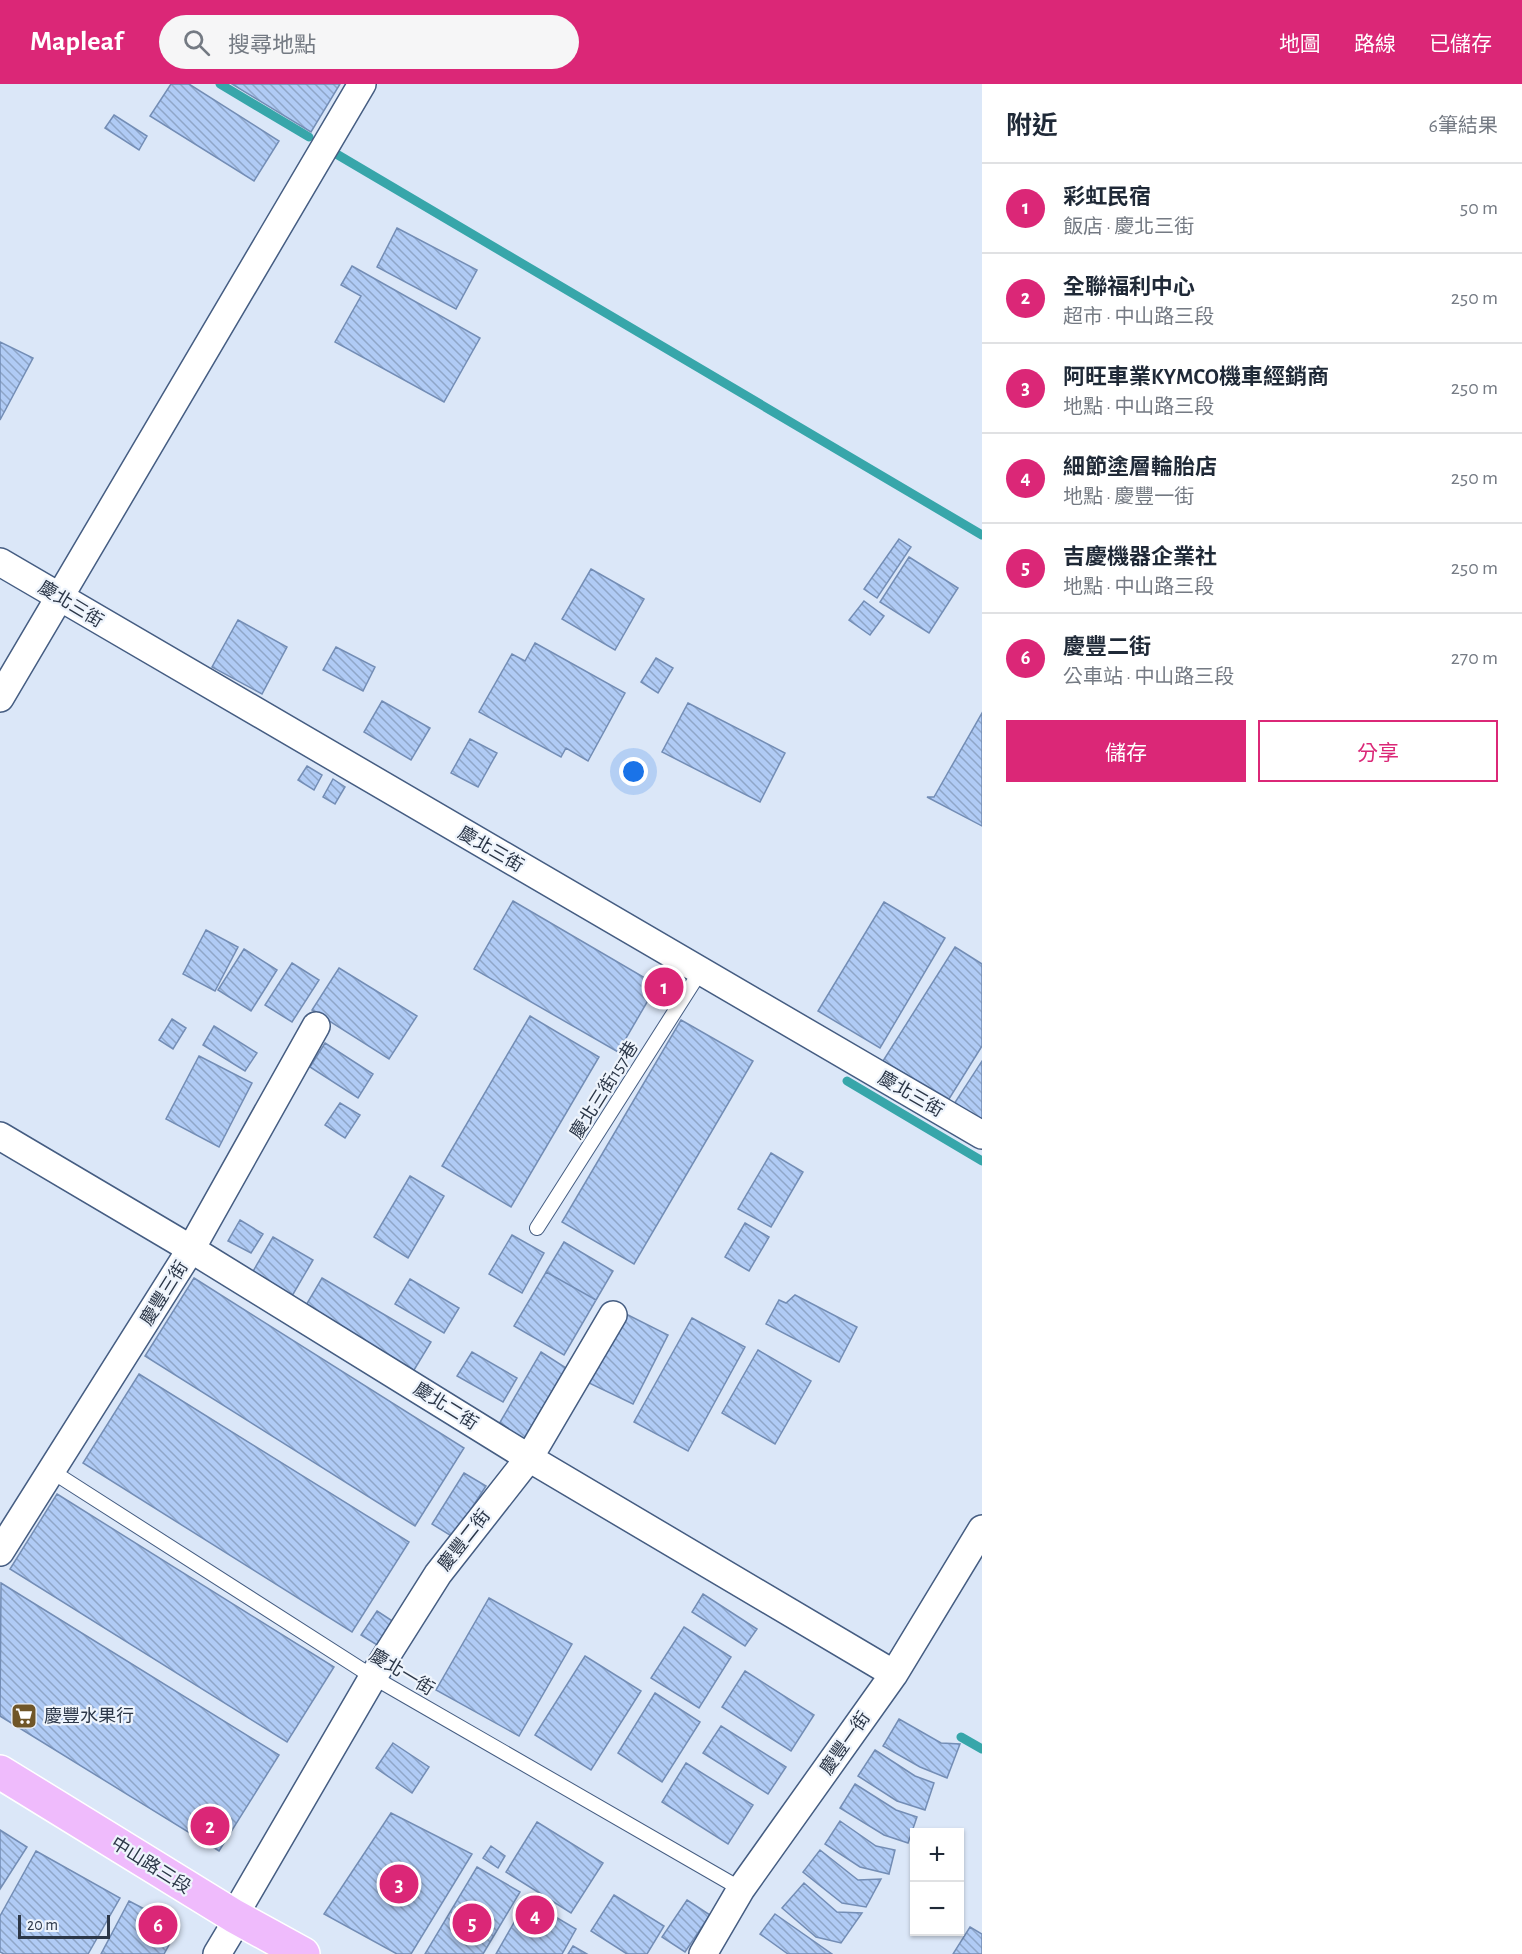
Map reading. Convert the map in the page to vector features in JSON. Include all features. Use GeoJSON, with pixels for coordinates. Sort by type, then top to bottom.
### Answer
{"type":"FeatureCollection","features":[{"type":"Feature","properties":{"kind":"main road","name":"中山路三段"},"geometry":{"type":"LineString","coordinates":[[0,1772],[234,1916],[303,1954]]}},
{"type":"Feature","properties":{"kind":"street"},"geometry":{"type":"LineString","coordinates":[[0,698],[362,84]]}},
{"type":"Feature","properties":{"kind":"street","name":"慶北三街"},"geometry":{"type":"LineString","coordinates":[[0,562],[982,1135]]}},
{"type":"Feature","properties":{"kind":"street","name":"慶豐三街"},"geometry":{"type":"LineString","coordinates":[[0,1552],[53,1472],[191,1249],[316,1026]]}},
{"type":"Feature","properties":{"kind":"street","name":"慶北二街"},"geometry":{"type":"LineString","coordinates":[[0,1136],[191,1249],[530,1458],[894,1674]]}},
{"type":"Feature","properties":{"kind":"street","name":"慶豐二街"},"geometry":{"type":"LineString","coordinates":[[217,1954],[238,1919],[234,1916],[373,1677],[438,1574],[530,1458],[613,1315]]}},
{"type":"Feature","properties":{"kind":"street","name":"慶豐一街"},"geometry":{"type":"LineString","coordinates":[[704,1954],[741,1888],[894,1674],[982,1529]]}},
{"type":"Feature","properties":{"kind":"lane","name":"慶北三街157巷"},"geometry":{"type":"LineString","coordinates":[[537,1228],[700,972]]}},
{"type":"Feature","properties":{"kind":"lane","name":"慶北一街"},"geometry":{"type":"LineString","coordinates":[[53,1472],[373,1677],[741,1888]]}},
{"type":"Feature","properties":{"kind":"building"},"geometry":{"type":"Polygon","coordinates":[[[171,84],[189,84],[279,141],[254,181],[150,116],[171,84]]]}},
{"type":"Feature","properties":{"kind":"building"},"geometry":{"type":"Polygon","coordinates":[[[232,84],[340,84],[311,132],[232,84]]]}},
{"type":"Feature","properties":{"kind":"building"},"geometry":{"type":"Polygon","coordinates":[[[114,115],[147,136],[139,150],[105,128],[114,115]]]}},
{"type":"Feature","properties":{"kind":"building"},"geometry":{"type":"Polygon","coordinates":[[[397,228],[477,270],[456,309],[377,267],[397,228]]]}},
{"type":"Feature","properties":{"kind":"building"},"geometry":{"type":"Polygon","coordinates":[[[352,266],[480,338],[444,402],[335,342],[361,296],[341,285],[352,266]]]}},
{"type":"Feature","properties":{"kind":"building"},"geometry":{"type":"Polygon","coordinates":[[[0,342],[33,358],[0,420],[0,342]]]}},
{"type":"Feature","properties":{"kind":"building"},"geometry":{"type":"Polygon","coordinates":[[[899,539],[911,547],[877,598],[864,589],[899,539]]]}},
{"type":"Feature","properties":{"kind":"building"},"geometry":{"type":"Polygon","coordinates":[[[909,557],[958,588],[929,633],[880,602],[909,557]]]}},
{"type":"Feature","properties":{"kind":"building"},"geometry":{"type":"Polygon","coordinates":[[[591,569],[644,599],[615,650],[562,619],[591,569]]]}},
{"type":"Feature","properties":{"kind":"building"},"geometry":{"type":"Polygon","coordinates":[[[864,601],[884,616],[870,635],[849,620],[864,601]]]}},
{"type":"Feature","properties":{"kind":"building"},"geometry":{"type":"Polygon","coordinates":[[[238,620],[287,647],[262,694],[212,667],[238,620]]]}},
{"type":"Feature","properties":{"kind":"building"},"geometry":{"type":"Polygon","coordinates":[[[535,643],[625,693],[588,761],[566,748],[561,757],[479,712],[512,654],[525,661],[535,643]]]}},
{"type":"Feature","properties":{"kind":"building"},"geometry":{"type":"Polygon","coordinates":[[[336,647],[375,667],[363,691],[323,670],[336,647]]]}},
{"type":"Feature","properties":{"kind":"building"},"geometry":{"type":"Polygon","coordinates":[[[656,658],[673,668],[658,693],[641,682],[656,658]]]}},
{"type":"Feature","properties":{"kind":"building"},"geometry":{"type":"Polygon","coordinates":[[[382,701],[430,728],[411,760],[364,732],[382,701]]]}},
{"type":"Feature","properties":{"kind":"building"},"geometry":{"type":"Polygon","coordinates":[[[688,703],[785,753],[760,802],[662,752],[688,703]]]}},
{"type":"Feature","properties":{"kind":"building"},"geometry":{"type":"Polygon","coordinates":[[[982,713],[982,826],[927,797],[934,797],[982,713]]]}},
{"type":"Feature","properties":{"kind":"building"},"geometry":{"type":"Polygon","coordinates":[[[470,739],[497,753],[478,787],[451,773],[470,739]]]}},
{"type":"Feature","properties":{"kind":"building"},"geometry":{"type":"Polygon","coordinates":[[[307,766],[322,775],[314,790],[298,780],[307,766]]]}},
{"type":"Feature","properties":{"kind":"building"},"geometry":{"type":"Polygon","coordinates":[[[333,779],[345,787],[335,804],[323,797],[333,779]]]}},
{"type":"Feature","properties":{"kind":"building"},"geometry":{"type":"Polygon","coordinates":[[[513,901],[657,985],[618,1052],[474,969],[513,901]]]}},
{"type":"Feature","properties":{"kind":"building"},"geometry":{"type":"Polygon","coordinates":[[[884,902],[945,938],[880,1048],[818,1011],[884,902]]]}},
{"type":"Feature","properties":{"kind":"building"},"geometry":{"type":"Polygon","coordinates":[[[206,930],[238,947],[215,991],[183,974],[206,930]]]}},
{"type":"Feature","properties":{"kind":"building"},"geometry":{"type":"Polygon","coordinates":[[[955,947],[982,964],[982,1046],[949,1099],[883,1061],[955,947]]]}},
{"type":"Feature","properties":{"kind":"building"},"geometry":{"type":"Polygon","coordinates":[[[244,949],[277,970],[251,1011],[218,990],[244,949]]]}},
{"type":"Feature","properties":{"kind":"building"},"geometry":{"type":"Polygon","coordinates":[[[292,963],[319,980],[292,1022],[265,1005],[292,963]]]}},
{"type":"Feature","properties":{"kind":"building"},"geometry":{"type":"Polygon","coordinates":[[[339,968],[417,1016],[389,1059],[312,1010],[339,968]]]}},
{"type":"Feature","properties":{"kind":"building"},"geometry":{"type":"Polygon","coordinates":[[[530,1016],[599,1057],[511,1207],[442,1166],[530,1016]]]}},
{"type":"Feature","properties":{"kind":"building"},"geometry":{"type":"Polygon","coordinates":[[[172,1019],[186,1028],[173,1049],[159,1040],[172,1019]]]}},
{"type":"Feature","properties":{"kind":"building"},"geometry":{"type":"Polygon","coordinates":[[[681,1020],[753,1061],[634,1264],[562,1222],[681,1020]]]}},
{"type":"Feature","properties":{"kind":"building"},"geometry":{"type":"Polygon","coordinates":[[[214,1026],[257,1053],[245,1071],[203,1045],[214,1026]]]}},
{"type":"Feature","properties":{"kind":"building"},"geometry":{"type":"Polygon","coordinates":[[[325,1043],[373,1074],[358,1098],[310,1067],[325,1043]]]}},
{"type":"Feature","properties":{"kind":"building"},"geometry":{"type":"Polygon","coordinates":[[[199,1056],[252,1083],[219,1147],[166,1119],[199,1056]]]}},
{"type":"Feature","properties":{"kind":"building"},"geometry":{"type":"Polygon","coordinates":[[[982,1061],[982,1122],[954,1104],[982,1061]]]}},
{"type":"Feature","properties":{"kind":"building"},"geometry":{"type":"Polygon","coordinates":[[[340,1103],[360,1115],[345,1138],[325,1125],[340,1103]]]}},
{"type":"Feature","properties":{"kind":"building"},"geometry":{"type":"Polygon","coordinates":[[[771,1153],[803,1172],[771,1227],[738,1209],[771,1153]]]}},
{"type":"Feature","properties":{"kind":"building"},"geometry":{"type":"Polygon","coordinates":[[[410,1176],[444,1196],[408,1258],[374,1237],[410,1176]]]}},
{"type":"Feature","properties":{"kind":"building"},"geometry":{"type":"Polygon","coordinates":[[[240,1220],[263,1234],[251,1253],[228,1241],[240,1220]]]}},
{"type":"Feature","properties":{"kind":"building"},"geometry":{"type":"Polygon","coordinates":[[[745,1223],[769,1237],[749,1271],[725,1257],[745,1223]]]}},
{"type":"Feature","properties":{"kind":"building"},"geometry":{"type":"Polygon","coordinates":[[[512,1235],[544,1253],[522,1293],[489,1274],[512,1235]]]}},
{"type":"Feature","properties":{"kind":"building"},"geometry":{"type":"Polygon","coordinates":[[[273,1237],[313,1260],[292,1296],[252,1273],[273,1237]]]}},
{"type":"Feature","properties":{"kind":"building"},"geometry":{"type":"Polygon","coordinates":[[[564,1242],[613,1271],[564,1355],[514,1326],[564,1242]]]}},
{"type":"Feature","properties":{"kind":"building"},"geometry":{"type":"Polygon","coordinates":[[[564,1242],[613,1271],[596,1300],[546,1272],[564,1242]]]}},
{"type":"Feature","properties":{"kind":"building"},"geometry":{"type":"Polygon","coordinates":[[[194,1278],[464,1448],[415,1526],[145,1356],[194,1278]]]}},
{"type":"Feature","properties":{"kind":"building"},"geometry":{"type":"Polygon","coordinates":[[[322,1278],[431,1342],[411,1375],[302,1312],[322,1278]]]}},
{"type":"Feature","properties":{"kind":"building"},"geometry":{"type":"Polygon","coordinates":[[[410,1279],[459,1308],[444,1333],[395,1304],[410,1279]]]}},
{"type":"Feature","properties":{"kind":"building"},"geometry":{"type":"Polygon","coordinates":[[[795,1295],[857,1327],[839,1362],[766,1324],[779,1300],[786,1303],[795,1295]]]}},
{"type":"Feature","properties":{"kind":"building"},"geometry":{"type":"Polygon","coordinates":[[[624,1313],[668,1335],[633,1404],[589,1383],[624,1313]]]}},
{"type":"Feature","properties":{"kind":"building"},"geometry":{"type":"Polygon","coordinates":[[[692,1318],[745,1347],[688,1451],[634,1422],[692,1318]]]}},
{"type":"Feature","properties":{"kind":"building"},"geometry":{"type":"Polygon","coordinates":[[[758,1350],[811,1381],[775,1444],[722,1413],[758,1350]]]}},
{"type":"Feature","properties":{"kind":"building"},"geometry":{"type":"Polygon","coordinates":[[[472,1352],[517,1378],[503,1402],[457,1376],[472,1352]]]}},
{"type":"Feature","properties":{"kind":"building"},"geometry":{"type":"Polygon","coordinates":[[[541,1352],[566,1368],[524,1439],[499,1424],[541,1352]]]}},
{"type":"Feature","properties":{"kind":"building"},"geometry":{"type":"Polygon","coordinates":[[[139,1374],[409,1542],[352,1632],[83,1463],[139,1374]]]}},
{"type":"Feature","properties":{"kind":"building"},"geometry":{"type":"Polygon","coordinates":[[[464,1473],[486,1486],[453,1537],[432,1524],[464,1473]]]}},
{"type":"Feature","properties":{"kind":"building"},"geometry":{"type":"Polygon","coordinates":[[[57,1494],[334,1667],[287,1742],[10,1569],[57,1494]]]}},
{"type":"Feature","properties":{"kind":"building"},"geometry":{"type":"Polygon","coordinates":[[[1,1583],[279,1755],[219,1851],[0,1716],[1,1583]]]}},
{"type":"Feature","properties":{"kind":"building"},"geometry":{"type":"Polygon","coordinates":[[[703,1594],[757,1629],[745,1646],[692,1612],[703,1594]]]}},
{"type":"Feature","properties":{"kind":"building"},"geometry":{"type":"Polygon","coordinates":[[[489,1598],[572,1644],[519,1736],[436,1690],[489,1598]]]}},
{"type":"Feature","properties":{"kind":"building"},"geometry":{"type":"Polygon","coordinates":[[[377,1611],[397,1624],[382,1648],[361,1635],[377,1611]]]}},
{"type":"Feature","properties":{"kind":"building"},"geometry":{"type":"Polygon","coordinates":[[[684,1627],[731,1657],[699,1708],[651,1678],[684,1627]]]}},
{"type":"Feature","properties":{"kind":"building"},"geometry":{"type":"Polygon","coordinates":[[[585,1656],[641,1691],[591,1770],[535,1735],[585,1656]]]}},
{"type":"Feature","properties":{"kind":"building"},"geometry":{"type":"Polygon","coordinates":[[[745,1671],[814,1715],[791,1751],[722,1707],[745,1671]]]}},
{"type":"Feature","properties":{"kind":"building"},"geometry":{"type":"Polygon","coordinates":[[[655,1693],[700,1722],[662,1782],[618,1753],[655,1693]]]}},
{"type":"Feature","properties":{"kind":"building"},"geometry":{"type":"Polygon","coordinates":[[[899,1719],[941,1743],[960,1744],[947,1778],[920,1767],[883,1746],[899,1719]]]}},
{"type":"Feature","properties":{"kind":"building"},"geometry":{"type":"Polygon","coordinates":[[[721,1726],[786,1767],[768,1794],[703,1753],[721,1726]]]}},
{"type":"Feature","properties":{"kind":"building"},"geometry":{"type":"Polygon","coordinates":[[[393,1743],[429,1767],[412,1793],[376,1768],[393,1743]]]}},
{"type":"Feature","properties":{"kind":"building"},"geometry":{"type":"Polygon","coordinates":[[[875,1750],[915,1776],[934,1783],[925,1810],[897,1801],[858,1776],[875,1750]]]}},
{"type":"Feature","properties":{"kind":"building"},"geometry":{"type":"Polygon","coordinates":[[[686,1763],[753,1805],[728,1844],[662,1802],[686,1763]]]}},
{"type":"Feature","properties":{"kind":"building"},"geometry":{"type":"Polygon","coordinates":[[[855,1784],[896,1810],[917,1817],[913,1828],[910,1828],[908,1843],[884,1835],[840,1808],[855,1784]]]}},
{"type":"Feature","properties":{"kind":"building"},"geometry":{"type":"Polygon","coordinates":[[[391,1813],[472,1854],[411,1954],[397,1954],[324,1914],[391,1813]]]}},
{"type":"Feature","properties":{"kind":"building"},"geometry":{"type":"Polygon","coordinates":[[[840,1821],[876,1846],[895,1850],[889,1874],[860,1867],[825,1844],[840,1821]]]}},
{"type":"Feature","properties":{"kind":"building"},"geometry":{"type":"Polygon","coordinates":[[[537,1822],[603,1863],[571,1913],[506,1872],[537,1822]]]}},
{"type":"Feature","properties":{"kind":"building"},"geometry":{"type":"Polygon","coordinates":[[[0,1830],[27,1847],[0,1889],[0,1830]]]}},
{"type":"Feature","properties":{"kind":"building"},"geometry":{"type":"Polygon","coordinates":[[[491,1846],[505,1856],[498,1868],[483,1858],[491,1846]]]}},
{"type":"Feature","properties":{"kind":"building"},"geometry":{"type":"Polygon","coordinates":[[[820,1850],[858,1880],[881,1879],[866,1907],[842,1903],[803,1872],[820,1850]]]}},
{"type":"Feature","properties":{"kind":"building"},"geometry":{"type":"Polygon","coordinates":[[[36,1851],[120,1898],[88,1954],[4,1954],[0,1952],[0,1916],[36,1851]]]}},
{"type":"Feature","properties":{"kind":"building"},"geometry":{"type":"Polygon","coordinates":[[[477,1867],[520,1892],[483,1954],[425,1954],[477,1867]]]}},
{"type":"Feature","properties":{"kind":"building"},"geometry":{"type":"Polygon","coordinates":[[[804,1883],[837,1912],[862,1913],[841,1943],[816,1937],[782,1908],[804,1883]]]}},
{"type":"Feature","properties":{"kind":"building"},"geometry":{"type":"Polygon","coordinates":[[[614,1895],[664,1926],[647,1954],[627,1954],[591,1931],[614,1895]]]}},
{"type":"Feature","properties":{"kind":"building"},"geometry":{"type":"Polygon","coordinates":[[[527,1900],[576,1929],[562,1954],[496,1954],[527,1900]]]}},
{"type":"Feature","properties":{"kind":"building"},"geometry":{"type":"Polygon","coordinates":[[[687,1900],[710,1915],[685,1952],[662,1937],[687,1900]]]}},
{"type":"Feature","properties":{"kind":"building"},"geometry":{"type":"Polygon","coordinates":[[[129,1901],[179,1927],[164,1954],[101,1954],[129,1901]]]}},
{"type":"Feature","properties":{"kind":"building"},"geometry":{"type":"Polygon","coordinates":[[[775,1914],[832,1954],[788,1954],[760,1934],[775,1914]]]}},
{"type":"Feature","properties":{"kind":"building"},"geometry":{"type":"Polygon","coordinates":[[[970,1927],[982,1934],[982,1954],[953,1954],[970,1927]]]}},
{"type":"Feature","properties":{"kind":"building"},"geometry":{"type":"Polygon","coordinates":[[[573,1946],[587,1954],[568,1954],[573,1946]]]}},
{"type":"Feature","properties":{"kind":"waterway"},"geometry":{"type":"LineString","coordinates":[[220,84],[309,137]]}},
{"type":"Feature","properties":{"kind":"waterway"},"geometry":{"type":"LineString","coordinates":[[333,152],[982,535]]}},
{"type":"Feature","properties":{"kind":"waterway"},"geometry":{"type":"LineString","coordinates":[[847,1081],[982,1161]]}},
{"type":"Feature","properties":{"kind":"waterway"},"geometry":{"type":"LineString","coordinates":[[961,1737],[982,1749]]}},
{"type":"Feature","properties":{"kind":"place","name":"彩虹民宿"},"geometry":{"type":"Point","coordinates":[664,987]}},
{"type":"Feature","properties":{"kind":"place","name":"慶豐水果行"},"geometry":{"type":"Point","coordinates":[24,1716]}},
{"type":"Feature","properties":{"kind":"place","name":"全聯福利中心"},"geometry":{"type":"Point","coordinates":[210,1826]}},
{"type":"Feature","properties":{"kind":"place","name":"阿旺車業KYMCO機車經銷商"},"geometry":{"type":"Point","coordinates":[399,1884]}},
{"type":"Feature","properties":{"kind":"place","name":"細節塗層輪胎店"},"geometry":{"type":"Point","coordinates":[535,1915]}},
{"type":"Feature","properties":{"kind":"place","name":"吉慶機器企業社"},"geometry":{"type":"Point","coordinates":[472,1923]}},
{"type":"Feature","properties":{"kind":"place","name":"慶豐二街"},"geometry":{"type":"Point","coordinates":[158,1925]}}]}
